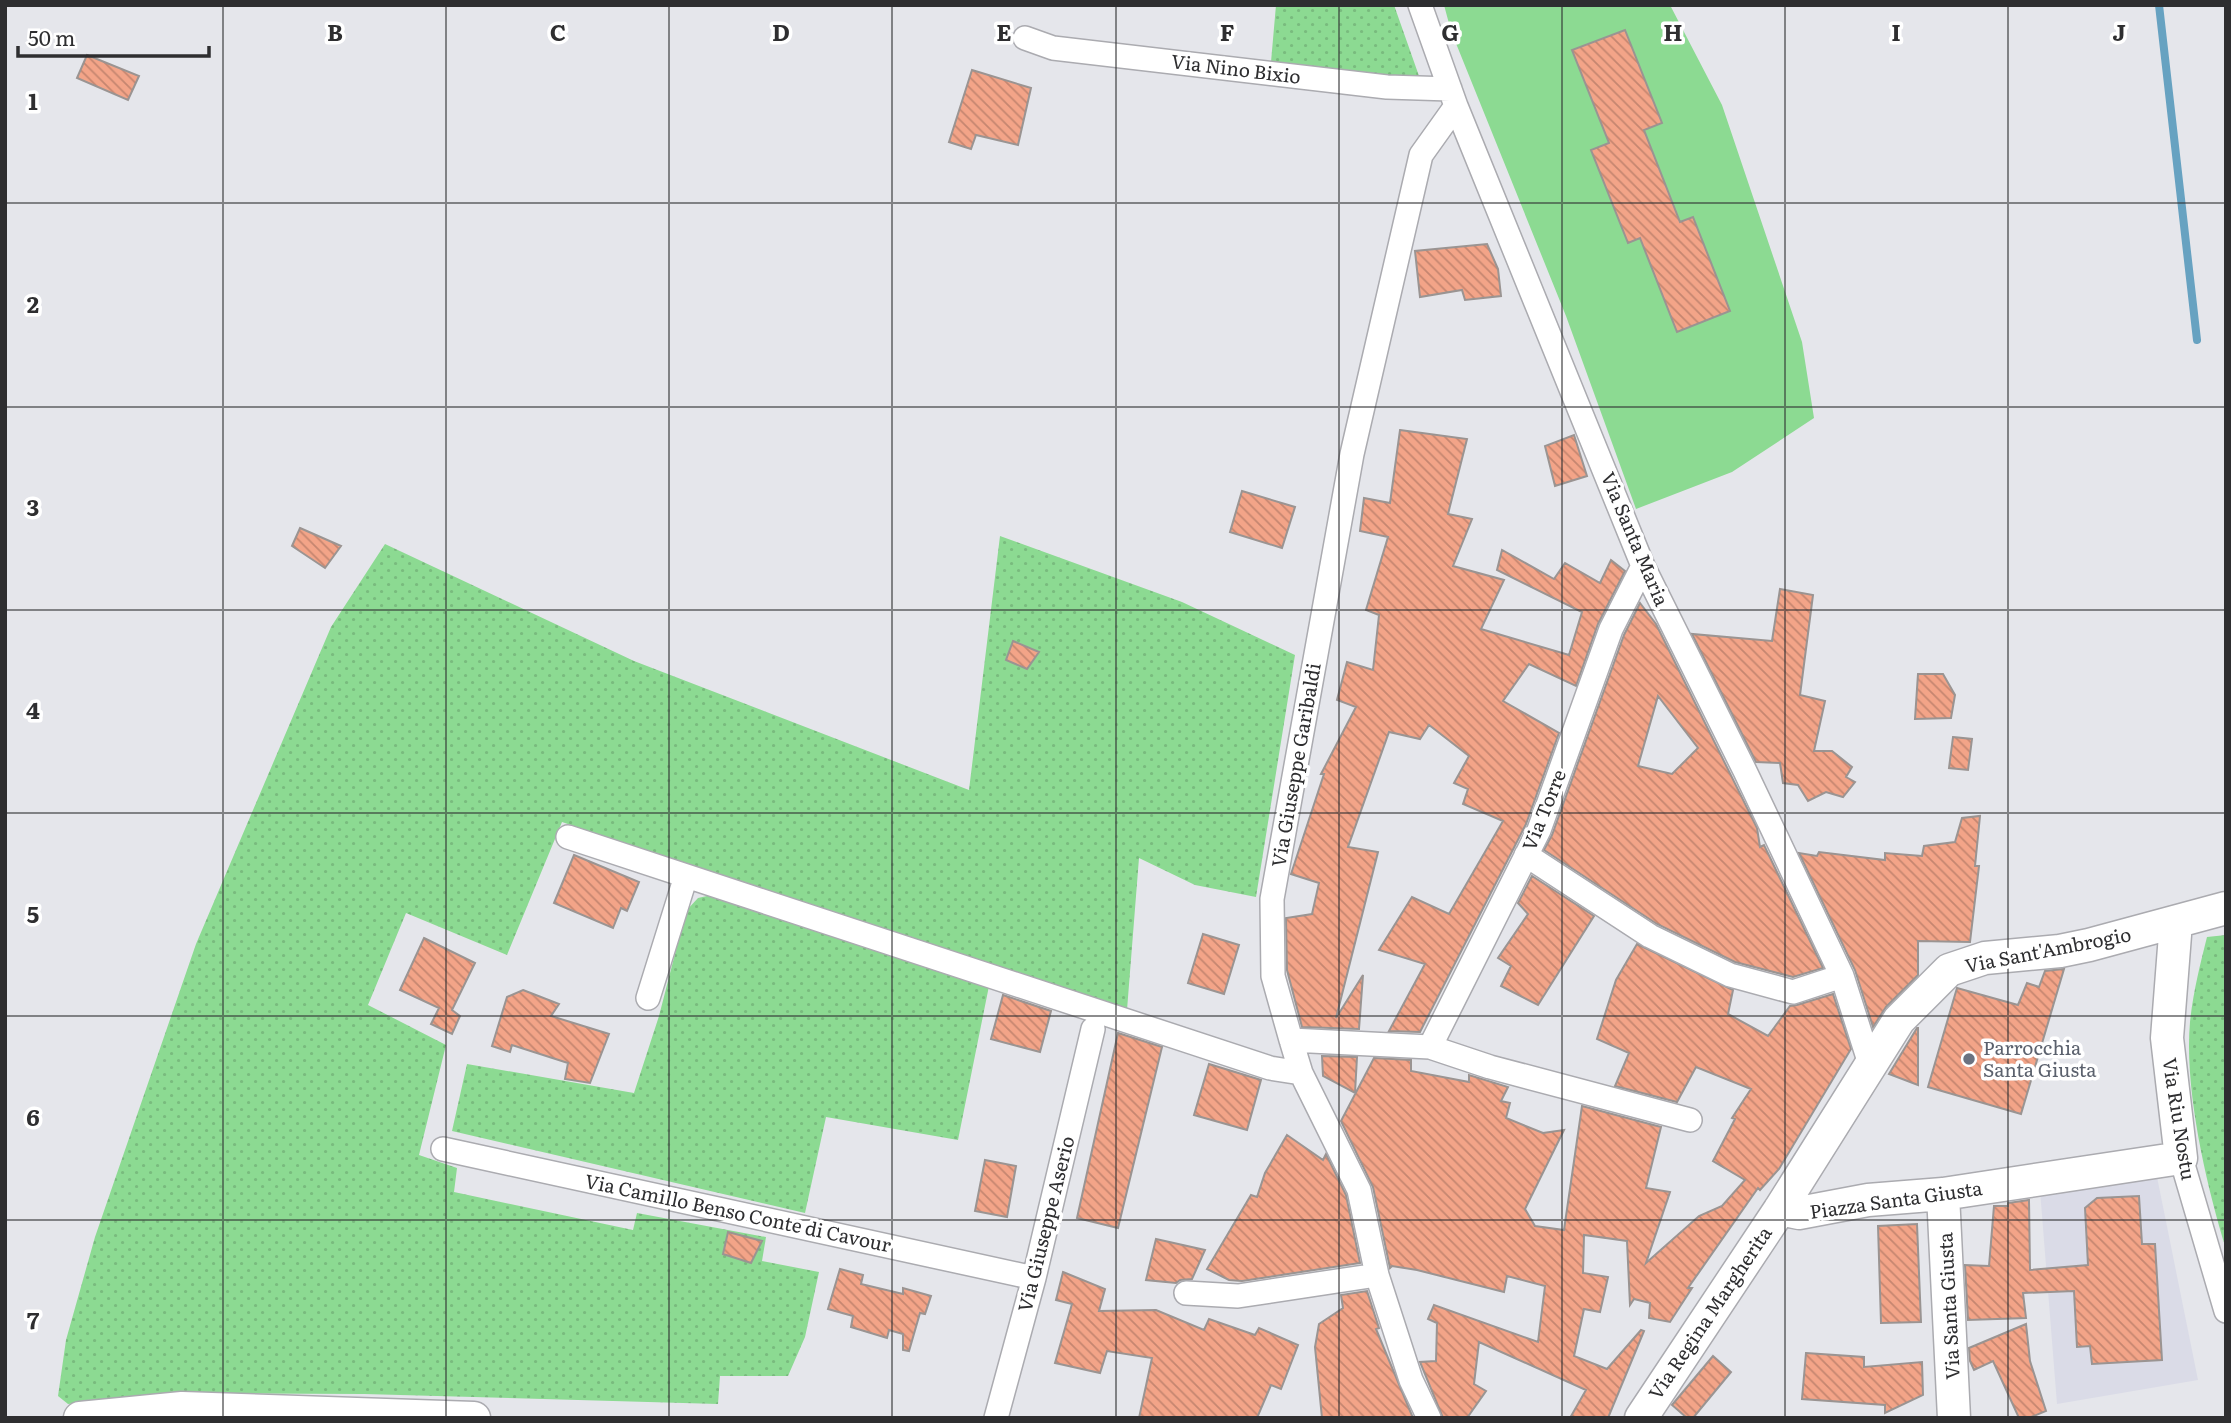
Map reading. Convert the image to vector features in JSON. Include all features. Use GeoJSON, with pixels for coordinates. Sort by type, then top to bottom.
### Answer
{"type":"FeatureCollection","features":[{"type":"Feature","properties":{"kind":"street","name":"Via Santa Maria"},"geometry":{"type":"LineString","coordinates":[[1420,5],[1453,97],[1643,566],[1745,771],[1842,976],[1870,1065]]}},
{"type":"Feature","properties":{"kind":"street","name":"Via Nino Bixio"},"geometry":{"type":"LineString","coordinates":[[1025,38],[1053,48],[1453,97]]}},
{"type":"Feature","properties":{"kind":"street","name":"Via Giuseppe Garibaldi"},"geometry":{"type":"LineString","coordinates":[[1429,1418],[1411,1380],[1377,1275],[1359,1190],[1301,1073],[1291,1040],[1273,976],[1272,898],[1352,454],[1421,155],[1453,97]]}},
{"type":"Feature","properties":{"kind":"street","name":"Via Torre"},"geometry":{"type":"LineString","coordinates":[[1430,1047],[1539,830],[1611,629],[1643,566]]}},
{"type":"Feature","properties":{"kind":"street"},"geometry":{"type":"LineString","coordinates":[[568,837],[1270,1068],[1301,1073]]}},
{"type":"Feature","properties":{"kind":"street"},"geometry":{"type":"LineString","coordinates":[[1526,855],[1650,936],[1730,975],[1793,992],[1842,976]]}},
{"type":"Feature","properties":{"kind":"street"},"geometry":{"type":"LineString","coordinates":[[648,998],[686,876]]}},
{"type":"Feature","properties":{"kind":"street","name":"Via Sant'Ambrogio"},"geometry":{"type":"LineString","coordinates":[[1870,1065],[1899,1020],[1949,970],[1985,958],[2060,951],[2226,908]]}},
{"type":"Feature","properties":{"kind":"street","name":"Via Riu Nostu"},"geometry":{"type":"LineString","coordinates":[[2176,922],[2166,1038],[2181,1158],[2226,1311]]}},
{"type":"Feature","properties":{"kind":"street","name":"Via Giuseppe Aserio"},"geometry":{"type":"LineString","coordinates":[[996,1418],[1034,1278],[1093,1029]]}},
{"type":"Feature","properties":{"kind":"street"},"geometry":{"type":"LineString","coordinates":[[1291,1040],[1430,1047],[1490,1067],[1690,1120]]}},
{"type":"Feature","properties":{"kind":"street","name":"Piazza Santa Giusta"},"geometry":{"type":"LineString","coordinates":[[1870,1065],[1780,1209],[1799,1213],[1868,1200],[1943,1194],[2181,1158]]}},
{"type":"Feature","properties":{"kind":"street","name":"Via Camillo Benso Conte di Cavour"},"geometry":{"type":"LineString","coordinates":[[443,1149],[1034,1278]]}},
{"type":"Feature","properties":{"kind":"street","name":"Via Santa Giusta"},"geometry":{"type":"LineString","coordinates":[[1943,1194],[1954,1418]]}},
{"type":"Feature","properties":{"kind":"street","name":"Via Regina Margherita"},"geometry":{"type":"LineString","coordinates":[[1641,1418],[1780,1209]]}},
{"type":"Feature","properties":{"kind":"street"},"geometry":{"type":"LineString","coordinates":[[1186,1293],[1238,1296],[1377,1275]]}},
{"type":"Feature","properties":{"kind":"street"},"geometry":{"type":"LineString","coordinates":[[80,1418],[182,1408],[474,1418]]}},
{"type":"Feature","properties":{"kind":"shaded area"},"geometry":{"type":"Polygon","coordinates":[[[2156,1172],[2198,1380],[2057,1404],[2040,1190],[2156,1172]]]}},
{"type":"Feature","properties":{"kind":"green space"},"geometry":{"type":"Polygon","coordinates":[[[1276,5],[1394,5],[1419,76],[1394,84],[1271,62],[1276,5]]]}},
{"type":"Feature","properties":{"kind":"green space"},"geometry":{"type":"Polygon","coordinates":[[[1444,5],[1670,5],[1722,105],[1802,342],[1814,418],[1732,472],[1636,509],[1566,316],[1451,31],[1444,5]]]}},
{"type":"Feature","properties":{"kind":"green space"},"geometry":{"type":"Polygon","coordinates":[[[1000,536],[1182,602],[1295,655],[1256,897],[1195,885],[1139,858],[1127,1010],[992,968],[562,822],[507,955],[406,913],[368,1005],[446,1045],[419,1155],[457,1168],[454,1192],[633,1230],[637,1213],[766,1237],[762,1261],[819,1272],[805,1337],[788,1376],[720,1376],[718,1404],[364,1394],[185,1393],[68,1404],[58,1396],[66,1340],[95,1237],[196,944],[331,627],[385,544],[634,661],[969,790],[1000,536]]]}},
{"type":"Feature","properties":{"kind":"green space"},"geometry":{"type":"Polygon","coordinates":[[[716,894],[989,986],[958,1140],[826,1117],[805,1213],[452,1131],[467,1064],[634,1093],[659,1016],[686,911],[698,898],[716,894]]]}},
{"type":"Feature","properties":{"kind":"green space"},"geometry":{"type":"Polygon","coordinates":[[[2226,935],[2226,1249],[2198,1136],[2189,1048],[2193,1000],[2207,937],[2226,935]]]}},
{"type":"Feature","properties":{"kind":"building"},"geometry":{"type":"Polygon","coordinates":[[[1625,30],[1662,123],[1644,130],[1680,222],[1693,217],[1730,311],[1677,332],[1640,238],[1628,243],[1591,150],[1609,143],[1572,50],[1625,30]]]}},
{"type":"Feature","properties":{"kind":"building"},"geometry":{"type":"Polygon","coordinates":[[[87,55],[139,76],[128,100],[77,78],[87,55]]]}},
{"type":"Feature","properties":{"kind":"building"},"geometry":{"type":"Polygon","coordinates":[[[972,70],[1031,88],[1018,145],[976,135],[971,149],[949,142],[972,70]]]}},
{"type":"Feature","properties":{"kind":"building"},"geometry":{"type":"Polygon","coordinates":[[[1487,244],[1498,269],[1501,296],[1465,300],[1462,290],[1420,297],[1415,251],[1487,244]]]}},
{"type":"Feature","properties":{"kind":"building"},"geometry":{"type":"Polygon","coordinates":[[[1400,430],[1467,439],[1448,514],[1472,519],[1453,566],[1504,580],[1481,629],[1569,655],[1582,612],[1497,570],[1502,550],[1554,579],[1565,563],[1600,583],[1611,560],[1625,571],[1598,624],[1576,686],[1529,664],[1503,701],[1559,733],[1526,824],[1420,1032],[1389,1031],[1425,964],[1379,950],[1412,897],[1449,914],[1503,821],[1463,804],[1468,789],[1454,783],[1469,756],[1429,725],[1420,739],[1389,732],[1348,847],[1378,852],[1336,1018],[1363,975],[1359,1029],[1302,1027],[1287,970],[1286,918],[1312,914],[1319,883],[1291,874],[1324,774],[1321,774],[1356,707],[1337,700],[1347,662],[1373,670],[1379,615],[1366,610],[1388,537],[1360,531],[1364,498],[1390,503],[1400,430]]]}},
{"type":"Feature","properties":{"kind":"building"},"geometry":{"type":"Polygon","coordinates":[[[1574,435],[1587,476],[1555,486],[1545,446],[1574,435]]]}},
{"type":"Feature","properties":{"kind":"building"},"geometry":{"type":"Polygon","coordinates":[[[1242,491],[1295,507],[1282,548],[1230,532],[1242,491]]]}},
{"type":"Feature","properties":{"kind":"building"},"geometry":{"type":"Polygon","coordinates":[[[300,528],[341,546],[325,568],[292,546],[300,528]]]}},
{"type":"Feature","properties":{"kind":"building"},"geometry":{"type":"Polygon","coordinates":[[[1780,589],[1813,595],[1800,695],[1825,701],[1814,751],[1832,751],[1852,767],[1846,777],[1855,782],[1843,797],[1826,792],[1808,801],[1798,785],[1783,783],[1780,763],[1756,762],[1692,634],[1772,641],[1780,589]]]}},
{"type":"Feature","properties":{"kind":"building"},"geometry":{"type":"Polygon","coordinates":[[[1640,603],[1656,624],[1757,828],[1760,847],[1764,845],[1823,968],[1793,977],[1735,962],[1657,924],[1544,850],[1552,835],[1624,635],[1640,603]],[[1658,696],[1638,766],[1672,774],[1698,748],[1658,696]]]}},
{"type":"Feature","properties":{"kind":"building"},"geometry":{"type":"Polygon","coordinates":[[[1013,641],[1039,652],[1027,669],[1006,660],[1013,641]]]}},
{"type":"Feature","properties":{"kind":"building"},"geometry":{"type":"Polygon","coordinates":[[[1918,674],[1943,674],[1955,695],[1951,718],[1915,719],[1918,674]]]}},
{"type":"Feature","properties":{"kind":"building"},"geometry":{"type":"Polygon","coordinates":[[[1953,737],[1972,739],[1968,770],[1949,768],[1953,737]]]}},
{"type":"Feature","properties":{"kind":"building"},"geometry":{"type":"Polygon","coordinates":[[[1980,816],[1975,866],[1979,866],[1970,942],[1918,941],[1918,975],[1886,1007],[1873,1027],[1855,970],[1799,853],[1817,856],[1819,852],[1885,860],[1885,853],[1922,856],[1924,846],[1955,842],[1962,818],[1980,816]]]}},
{"type":"Feature","properties":{"kind":"building"},"geometry":{"type":"Polygon","coordinates":[[[574,855],[639,882],[627,911],[621,908],[613,928],[554,903],[574,855]]]}},
{"type":"Feature","properties":{"kind":"building"},"geometry":{"type":"Polygon","coordinates":[[[1532,876],[1594,916],[1538,1005],[1501,986],[1511,966],[1498,958],[1528,914],[1518,903],[1532,876]]]}},
{"type":"Feature","properties":{"kind":"building"},"geometry":{"type":"Polygon","coordinates":[[[1203,934],[1239,945],[1224,994],[1188,983],[1203,934]]]}},
{"type":"Feature","properties":{"kind":"building"},"geometry":{"type":"Polygon","coordinates":[[[424,938],[475,963],[452,1010],[460,1016],[452,1034],[431,1024],[439,1008],[400,990],[424,938]]]}},
{"type":"Feature","properties":{"kind":"building"},"geometry":{"type":"Polygon","coordinates":[[[1637,944],[1733,990],[1728,1014],[1768,1036],[1790,1006],[1833,994],[1851,1049],[1779,1169],[1760,1190],[1758,1188],[1688,1288],[1692,1288],[1670,1322],[1649,1318],[1650,1303],[1634,1299],[1630,1305],[1627,1241],[1584,1235],[1583,1273],[1608,1277],[1600,1312],[1584,1309],[1574,1356],[1607,1369],[1641,1330],[1644,1331],[1608,1418],[1570,1418],[1586,1390],[1479,1342],[1474,1384],[1486,1391],[1467,1418],[1443,1418],[1420,1362],[1436,1361],[1437,1323],[1428,1319],[1434,1305],[1538,1342],[1545,1286],[1507,1276],[1504,1292],[1417,1270],[1392,1266],[1390,1268],[1373,1187],[1341,1121],[1374,1058],[1411,1060],[1411,1071],[1469,1082],[1469,1075],[1508,1087],[1501,1101],[1510,1103],[1506,1118],[1543,1133],[1564,1130],[1525,1209],[1535,1226],[1564,1230],[1582,1106],[1661,1127],[1646,1188],[1670,1192],[1646,1263],[1699,1216],[1722,1206],[1745,1180],[1713,1161],[1735,1119],[1732,1118],[1751,1089],[1696,1067],[1677,1102],[1615,1086],[1629,1053],[1597,1039],[1616,980],[1637,944]]]}},
{"type":"Feature","properties":{"kind":"building"},"geometry":{"type":"Polygon","coordinates":[[[2064,969],[2021,1114],[1928,1087],[1957,988],[2018,1005],[2027,983],[2039,987],[2045,971],[2064,969]]]}},
{"type":"Feature","properties":{"kind":"building"},"geometry":{"type":"Polygon","coordinates":[[[523,990],[559,1004],[551,1016],[609,1034],[590,1083],[565,1079],[568,1063],[512,1045],[510,1052],[492,1046],[507,997],[523,990]]]}},
{"type":"Feature","properties":{"kind":"building"},"geometry":{"type":"Polygon","coordinates":[[[1003,995],[1051,1011],[1040,1052],[991,1039],[1003,995]]]}},
{"type":"Feature","properties":{"kind":"building"},"geometry":{"type":"Polygon","coordinates":[[[1918,1028],[1918,1085],[1889,1074],[1918,1028]]]}},
{"type":"Feature","properties":{"kind":"building"},"geometry":{"type":"Polygon","coordinates":[[[1118,1033],[1162,1047],[1118,1228],[1077,1218],[1118,1033]]]}},
{"type":"Feature","properties":{"kind":"building"},"geometry":{"type":"Polygon","coordinates":[[[1322,1056],[1357,1057],[1355,1093],[1323,1076],[1322,1056]]]}},
{"type":"Feature","properties":{"kind":"building"},"geometry":{"type":"Polygon","coordinates":[[[1209,1064],[1261,1080],[1247,1130],[1194,1115],[1209,1064]]]}},
{"type":"Feature","properties":{"kind":"building"},"geometry":{"type":"Polygon","coordinates":[[[1287,1135],[1323,1160],[1326,1154],[1346,1195],[1360,1263],[1242,1281],[1229,1280],[1207,1269],[1251,1195],[1257,1197],[1265,1173],[1287,1135]]]}},
{"type":"Feature","properties":{"kind":"building"},"geometry":{"type":"Polygon","coordinates":[[[985,1160],[1016,1166],[1007,1217],[975,1211],[985,1160]]]}},
{"type":"Feature","properties":{"kind":"building"},"geometry":{"type":"Polygon","coordinates":[[[2139,1196],[2142,1244],[2155,1244],[2162,1360],[2092,1364],[2090,1346],[2077,1347],[2074,1291],[2023,1293],[2026,1318],[1968,1320],[1965,1265],[1989,1266],[1994,1206],[2008,1206],[2008,1203],[2029,1200],[2030,1270],[2088,1265],[2085,1208],[2097,1198],[2139,1196]]]}},
{"type":"Feature","properties":{"kind":"building"},"geometry":{"type":"Polygon","coordinates":[[[1917,1224],[1921,1322],[1881,1323],[1878,1226],[1917,1224]]]}},
{"type":"Feature","properties":{"kind":"building"},"geometry":{"type":"Polygon","coordinates":[[[728,1232],[762,1241],[751,1263],[723,1254],[728,1232]]]}},
{"type":"Feature","properties":{"kind":"building"},"geometry":{"type":"Polygon","coordinates":[[[1156,1239],[1205,1250],[1192,1279],[1176,1283],[1146,1280],[1156,1239]]]}},
{"type":"Feature","properties":{"kind":"building"},"geometry":{"type":"Polygon","coordinates":[[[840,1269],[863,1275],[861,1284],[903,1294],[903,1288],[931,1296],[925,1314],[920,1313],[909,1351],[903,1350],[903,1334],[889,1330],[887,1338],[851,1327],[853,1316],[828,1309],[840,1269]]]}},
{"type":"Feature","properties":{"kind":"building"},"geometry":{"type":"Polygon","coordinates":[[[1063,1272],[1105,1289],[1099,1311],[1156,1310],[1204,1330],[1209,1319],[1255,1335],[1259,1328],[1298,1345],[1281,1389],[1271,1385],[1257,1418],[1139,1418],[1152,1358],[1107,1351],[1100,1373],[1055,1363],[1072,1304],[1056,1300],[1063,1272]]]}},
{"type":"Feature","properties":{"kind":"building"},"geometry":{"type":"Polygon","coordinates":[[[1367,1291],[1379,1328],[1376,1329],[1413,1418],[1322,1418],[1315,1347],[1319,1324],[1343,1308],[1341,1295],[1367,1291]]]}},
{"type":"Feature","properties":{"kind":"building"},"geometry":{"type":"Polygon","coordinates":[[[2026,1324],[2030,1361],[2046,1411],[2029,1418],[2019,1418],[1993,1361],[1974,1370],[1969,1348],[2026,1324]]]}},
{"type":"Feature","properties":{"kind":"building"},"geometry":{"type":"Polygon","coordinates":[[[1806,1353],[1864,1357],[1864,1367],[1922,1362],[1923,1395],[1885,1413],[1885,1405],[1802,1399],[1806,1353]]]}},
{"type":"Feature","properties":{"kind":"building"},"geometry":{"type":"Polygon","coordinates":[[[1713,1356],[1731,1372],[1693,1418],[1687,1418],[1672,1405],[1713,1356]]]}},
{"type":"Feature","properties":{"kind":"waterway"},"geometry":{"type":"LineString","coordinates":[[2159,5],[2197,340]]}},
{"type":"Feature","properties":{"kind":"place","name":"Parrocchia Santa Giusta"},"geometry":{"type":"Point","coordinates":[1969,1059]}}]}
